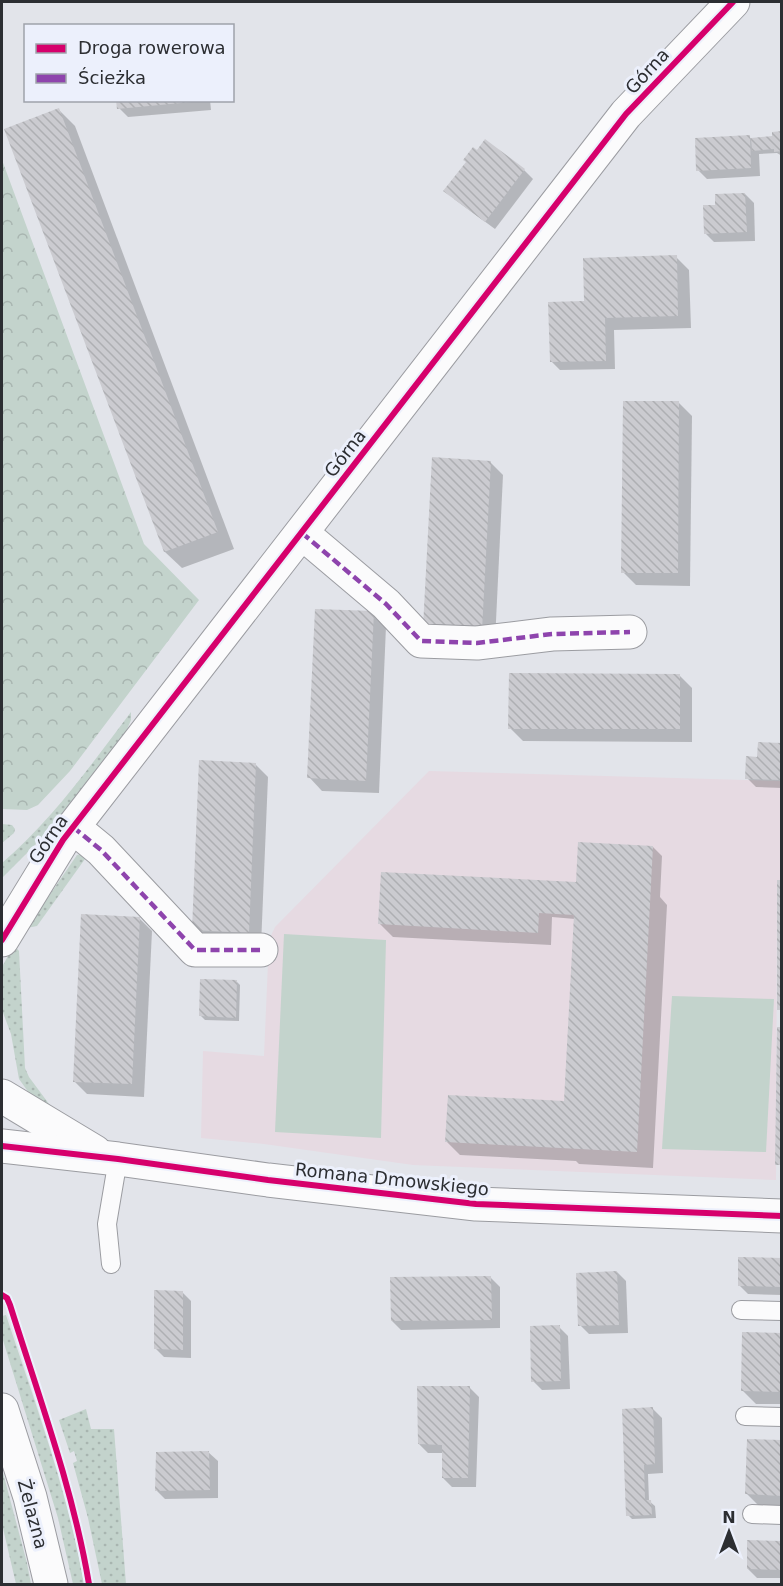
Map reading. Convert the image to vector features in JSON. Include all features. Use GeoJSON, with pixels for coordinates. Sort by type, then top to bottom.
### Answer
{"type":"FeatureCollection","features":[{"type":"Feature","properties":{"kind":"street","name":"Górna"},"geometry":{"type":"LineString","coordinates":[[2,940],[68,834],[626,114],[733,2]]}},
{"type":"Feature","properties":{"kind":"street"},"geometry":{"type":"LineString","coordinates":[[302,533],[386,604],[421,641],[477,643],[552,634],[630,632]]}},
{"type":"Feature","properties":{"kind":"street","name":"Górna"},"geometry":{"type":"LineString","coordinates":[[2,897],[68,834]]}},
{"type":"Feature","properties":{"kind":"street"},"geometry":{"type":"LineString","coordinates":[[68,834],[101,850],[195,950],[261,950]]}},
{"type":"Feature","properties":{"kind":"street","name":"Romana Dmowskiego"},"geometry":{"type":"LineString","coordinates":[[2,1096],[111,1158]]}},
{"type":"Feature","properties":{"kind":"street","name":"Romana Dmowskiego"},"geometry":{"type":"LineString","coordinates":[[2,1146],[476,1204],[782,1216]]}},
{"type":"Feature","properties":{"kind":"street","name":"Żelazna"},"geometry":{"type":"LineString","coordinates":[[2,1410],[30,1497],[51,1584]]}},
{"type":"Feature","properties":{"kind":"lane"},"geometry":{"type":"LineString","coordinates":[[111,1158],[107,1224],[111,1264]]}},
{"type":"Feature","properties":{"kind":"lane"},"geometry":{"type":"LineString","coordinates":[[741,1310],[782,1311]]}},
{"type":"Feature","properties":{"kind":"lane"},"geometry":{"type":"LineString","coordinates":[[745,1416],[782,1417]]}},
{"type":"Feature","properties":{"kind":"lane"},"geometry":{"type":"LineString","coordinates":[[752,1514],[782,1515]]}},
{"type":"Feature","properties":{"kind":"shaded area"},"geometry":{"type":"Polygon","coordinates":[[[429,771],[781,781],[782,880],[777,880],[776,1180],[413,1165],[264,1144],[201,1138],[203,1051],[264,1056],[269,940],[275,927],[429,771]]]}},
{"type":"Feature","properties":{"kind":"green space"},"geometry":{"type":"Polygon","coordinates":[[[2,160],[144,544],[199,600],[70,771],[38,805],[27,810],[2,809],[2,160]]]}},
{"type":"Feature","properties":{"kind":"green space"},"geometry":{"type":"Polygon","coordinates":[[[131,712],[131,720],[125,734],[46,834],[2,878],[2,863],[54,810],[131,712]]]}},
{"type":"Feature","properties":{"kind":"green space"},"geometry":{"type":"Polygon","coordinates":[[[2,824],[12,825],[15,829],[14,833],[2,843],[2,824]]]}},
{"type":"Feature","properties":{"kind":"green space"},"geometry":{"type":"Polygon","coordinates":[[[90,852],[37,926],[27,928],[77,855],[90,852]]]}},
{"type":"Feature","properties":{"kind":"green space"},"geometry":{"type":"Polygon","coordinates":[[[284,934],[386,940],[381,1138],[275,1132],[284,934]]]}},
{"type":"Feature","properties":{"kind":"green space"},"geometry":{"type":"Polygon","coordinates":[[[14,945],[19,951],[25,1068],[52,1108],[34,1100],[19,1079],[11,1034],[2,1010],[2,967],[14,945]]]}},
{"type":"Feature","properties":{"kind":"green space"},"geometry":{"type":"Polygon","coordinates":[[[672,996],[774,999],[766,1152],[662,1149],[672,996]]]}},
{"type":"Feature","properties":{"kind":"green space"},"geometry":{"type":"Polygon","coordinates":[[[6,1315],[60,1482],[84,1584],[73,1584],[58,1518],[2,1337],[2,1316],[6,1315]]]}},
{"type":"Feature","properties":{"kind":"green space"},"geometry":{"type":"Polygon","coordinates":[[[86,1409],[91,1429],[114,1429],[126,1584],[102,1584],[73,1463],[77,1461],[74,1451],[70,1453],[59,1420],[86,1409]]]}},
{"type":"Feature","properties":{"kind":"green space"},"geometry":{"type":"Polygon","coordinates":[[[2,1469],[31,1584],[16,1584],[2,1524],[2,1469]]]}},
{"type":"Feature","properties":{"kind":"building"},"geometry":{"type":"Polygon","coordinates":[[[116,102],[192,102],[117,109],[116,102]]]}},
{"type":"Feature","properties":{"kind":"building"},"geometry":{"type":"Polygon","coordinates":[[[59,108],[218,532],[164,552],[4,129],[59,108]]]}},
{"type":"Feature","properties":{"kind":"building"},"geometry":{"type":"Polygon","coordinates":[[[782,131],[782,151],[774,152],[774,149],[752,151],[751,138],[772,136],[772,132],[782,131]]]}},
{"type":"Feature","properties":{"kind":"building"},"geometry":{"type":"Polygon","coordinates":[[[750,135],[751,168],[696,171],[695,138],[750,135]]]}},
{"type":"Feature","properties":{"kind":"building"},"geometry":{"type":"Polygon","coordinates":[[[485,139],[525,169],[485,222],[443,191],[466,162],[463,160],[473,147],[477,150],[485,139]]]}},
{"type":"Feature","properties":{"kind":"building"},"geometry":{"type":"Polygon","coordinates":[[[745,193],[747,232],[704,234],[703,205],[715,205],[715,194],[745,193]]]}},
{"type":"Feature","properties":{"kind":"building"},"geometry":{"type":"Polygon","coordinates":[[[677,255],[678,316],[605,318],[606,361],[550,362],[548,302],[584,301],[583,258],[677,255]]]}},
{"type":"Feature","properties":{"kind":"building"},"geometry":{"type":"Polygon","coordinates":[[[623,401],[679,401],[678,573],[621,573],[623,401]]]}},
{"type":"Feature","properties":{"kind":"building"},"geometry":{"type":"Polygon","coordinates":[[[432,457],[491,461],[482,630],[423,627],[432,457]]]}},
{"type":"Feature","properties":{"kind":"building"},"geometry":{"type":"Polygon","coordinates":[[[315,609],[374,611],[366,781],[307,778],[315,609]]]}},
{"type":"Feature","properties":{"kind":"building"},"geometry":{"type":"Polygon","coordinates":[[[509,673],[680,674],[680,729],[508,729],[509,673]]]}},
{"type":"Feature","properties":{"kind":"building"},"geometry":{"type":"Polygon","coordinates":[[[758,742],[782,743],[782,780],[745,779],[746,756],[757,757],[758,742]]]}},
{"type":"Feature","properties":{"kind":"building"},"geometry":{"type":"Polygon","coordinates":[[[199,760],[256,763],[249,933],[192,930],[199,760]]]}},
{"type":"Feature","properties":{"kind":"building"},"geometry":{"type":"Polygon","coordinates":[[[578,842],[653,846],[637,1152],[445,1142],[448,1095],[564,1101],[574,915],[539,913],[538,933],[378,924],[381,872],[576,882],[578,842]]]}},
{"type":"Feature","properties":{"kind":"building"},"geometry":{"type":"Polygon","coordinates":[[[777,880],[782,880],[782,1010],[777,1010],[777,880]]]}},
{"type":"Feature","properties":{"kind":"building"},"geometry":{"type":"Polygon","coordinates":[[[81,914],[140,917],[132,1084],[73,1082],[81,914]]]}},
{"type":"Feature","properties":{"kind":"building"},"geometry":{"type":"Polygon","coordinates":[[[200,979],[237,980],[236,1018],[199,1016],[200,979]]]}},
{"type":"Feature","properties":{"kind":"building"},"geometry":{"type":"Polygon","coordinates":[[[777,1027],[782,1027],[782,1165],[775,1165],[777,1027]]]}},
{"type":"Feature","properties":{"kind":"building"},"geometry":{"type":"Polygon","coordinates":[[[738,1257],[782,1258],[782,1287],[738,1286],[738,1257]]]}},
{"type":"Feature","properties":{"kind":"building"},"geometry":{"type":"Polygon","coordinates":[[[617,1271],[619,1325],[578,1326],[576,1273],[617,1271]]]}},
{"type":"Feature","properties":{"kind":"building"},"geometry":{"type":"Polygon","coordinates":[[[491,1276],[492,1320],[391,1321],[390,1277],[491,1276]]]}},
{"type":"Feature","properties":{"kind":"building"},"geometry":{"type":"Polygon","coordinates":[[[154,1290],[183,1291],[183,1350],[154,1349],[154,1290]]]}},
{"type":"Feature","properties":{"kind":"building"},"geometry":{"type":"Polygon","coordinates":[[[560,1325],[561,1381],[531,1382],[530,1326],[560,1325]]]}},
{"type":"Feature","properties":{"kind":"building"},"geometry":{"type":"Polygon","coordinates":[[[742,1332],[782,1333],[782,1392],[741,1391],[742,1332]]]}},
{"type":"Feature","properties":{"kind":"building"},"geometry":{"type":"Polygon","coordinates":[[[417,1386],[470,1386],[468,1478],[442,1478],[442,1445],[418,1444],[417,1386]]]}},
{"type":"Feature","properties":{"kind":"building"},"geometry":{"type":"Polygon","coordinates":[[[653,1407],[655,1464],[644,1465],[645,1500],[651,1500],[652,1515],[626,1516],[622,1409],[653,1407]]]}},
{"type":"Feature","properties":{"kind":"building"},"geometry":{"type":"Polygon","coordinates":[[[747,1439],[782,1440],[782,1496],[745,1494],[747,1439]]]}},
{"type":"Feature","properties":{"kind":"building"},"geometry":{"type":"Polygon","coordinates":[[[209,1451],[210,1490],[155,1491],[156,1452],[209,1451]]]}},
{"type":"Feature","properties":{"kind":"building"},"geometry":{"type":"Polygon","coordinates":[[[747,1540],[782,1541],[782,1570],[747,1569],[747,1540]]]}},
{"type":"Feature","properties":{"kind":"marked path"},"geometry":{"type":"LineString","coordinates":[[302,533],[386,604],[421,641],[477,643],[552,634],[630,632]]}},
{"type":"Feature","properties":{"kind":"marked path"},"geometry":{"type":"LineString","coordinates":[[73,827],[101,850],[195,950],[261,950]]}},
{"type":"Feature","properties":{"kind":"cycle path"},"geometry":{"type":"LineString","coordinates":[[2,940],[63,840],[626,114],[733,2]]}},
{"type":"Feature","properties":{"kind":"cycle path"},"geometry":{"type":"LineString","coordinates":[[2,1146],[476,1204],[782,1216]]}},
{"type":"Feature","properties":{"kind":"cycle path"},"geometry":{"type":"LineString","coordinates":[[2,1295],[7,1298],[10,1305],[54,1443],[74,1513],[89,1584]]}}]}
